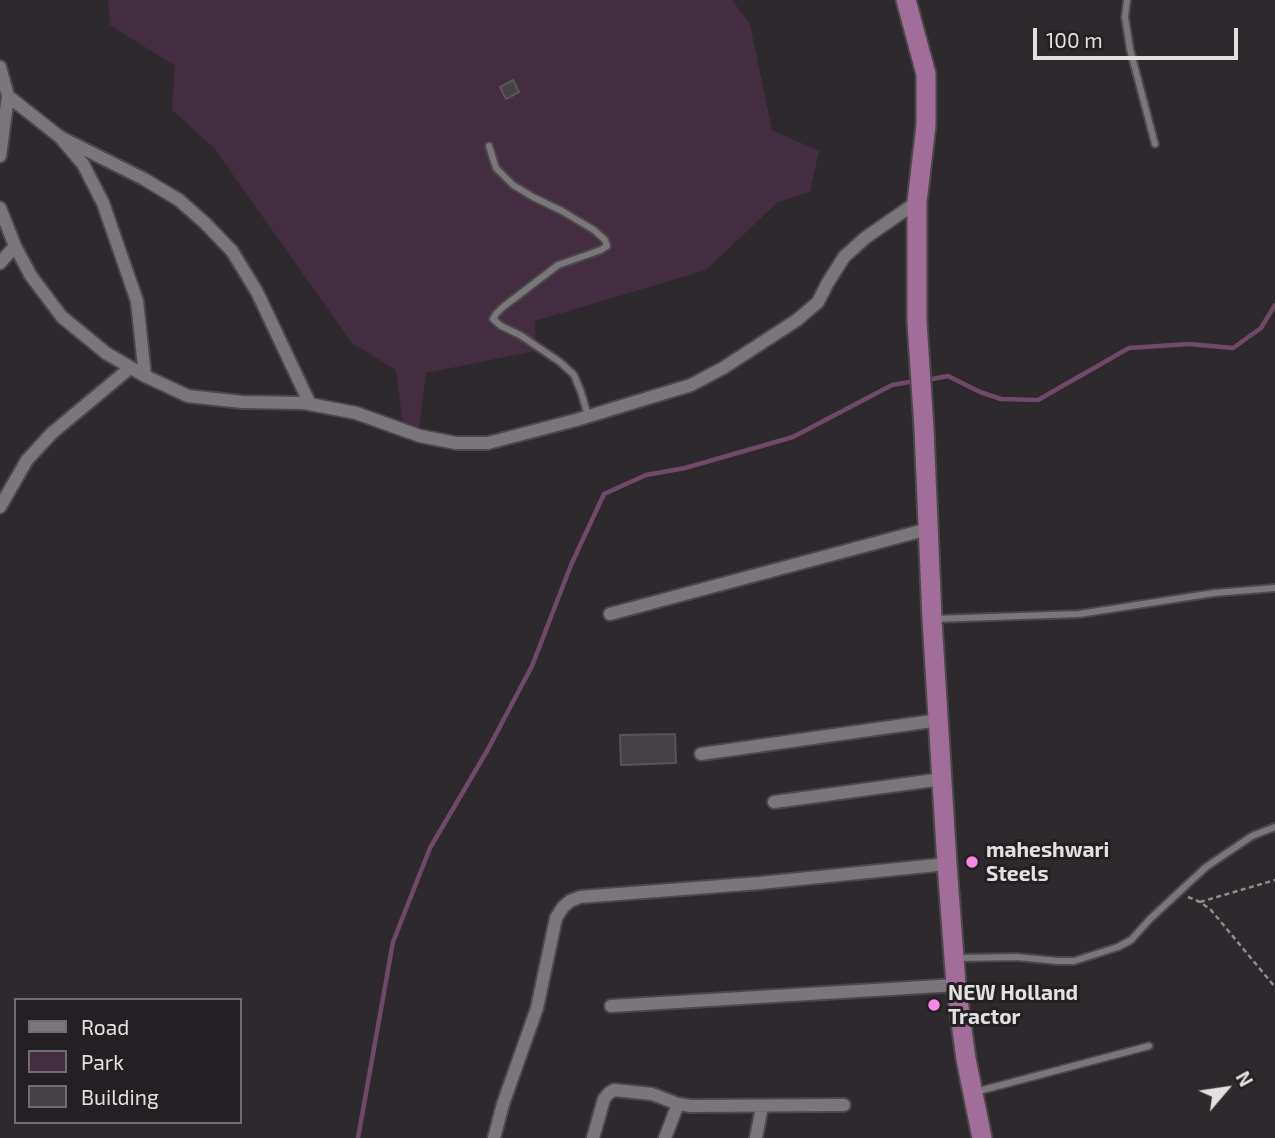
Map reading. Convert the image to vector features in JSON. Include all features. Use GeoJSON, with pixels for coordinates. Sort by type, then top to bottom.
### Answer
{"type":"FeatureCollection","features":[{"type":"Feature","properties":{"kind":"highway"},"geometry":{"type":"LineString","coordinates":[[906,0],[926,74],[926,125],[917,202],[917,322],[947,864],[956,985],[966,1059],[982,1138]]}},
{"type":"Feature","properties":{"kind":"street"},"geometry":{"type":"LineString","coordinates":[[0,68],[8,96],[0,156]]}},
{"type":"Feature","properties":{"kind":"street"},"geometry":{"type":"LineString","coordinates":[[8,96],[60,137],[83,164],[103,202],[137,301],[145,376]]}},
{"type":"Feature","properties":{"kind":"street"},"geometry":{"type":"LineString","coordinates":[[60,137],[144,179],[179,200],[232,251],[257,292],[310,404]]}},
{"type":"Feature","properties":{"kind":"street"},"geometry":{"type":"LineString","coordinates":[[0,208],[15,246],[31,276],[62,317],[106,353],[145,376],[188,396],[242,402],[310,404],[356,413],[420,436],[456,443],[488,443],[691,385],[723,368],[797,320],[818,302],[844,257],[865,238],[917,202]]}},
{"type":"Feature","properties":{"kind":"street"},"geometry":{"type":"LineString","coordinates":[[0,263],[15,246]]}},
{"type":"Feature","properties":{"kind":"street"},"geometry":{"type":"LineString","coordinates":[[0,507],[27,460],[52,433],[130,368]]}},
{"type":"Feature","properties":{"kind":"street"},"geometry":{"type":"LineString","coordinates":[[610,614],[928,529]]}},
{"type":"Feature","properties":{"kind":"street"},"geometry":{"type":"LineString","coordinates":[[701,754],[939,720]]}},
{"type":"Feature","properties":{"kind":"street"},"geometry":{"type":"LineString","coordinates":[[774,802],[942,779]]}},
{"type":"Feature","properties":{"kind":"street"},"geometry":{"type":"LineString","coordinates":[[494,1138],[534,1016],[556,918],[570,901],[580,897],[760,883],[947,864]]}},
{"type":"Feature","properties":{"kind":"street"},"geometry":{"type":"LineString","coordinates":[[611,1006],[956,985]]}},
{"type":"Feature","properties":{"kind":"street"},"geometry":{"type":"LineString","coordinates":[[593,1138],[604,1099],[614,1090],[652,1094],[691,1106],[844,1105]]}},
{"type":"Feature","properties":{"kind":"street"},"geometry":{"type":"LineString","coordinates":[[665,1138],[678,1104]]}},
{"type":"Feature","properties":{"kind":"street"},"geometry":{"type":"LineString","coordinates":[[756,1138],[762,1106]]}},
{"type":"Feature","properties":{"kind":"lane"},"geometry":{"type":"LineString","coordinates":[[1127,0],[1125,18],[1130,49],[1155,144]]}},
{"type":"Feature","properties":{"kind":"lane"},"geometry":{"type":"LineString","coordinates":[[489,146],[496,168],[513,185],[594,230],[605,240],[607,246],[601,250],[558,265],[503,307],[493,319],[560,362],[574,376],[589,416]]}},
{"type":"Feature","properties":{"kind":"lane"},"geometry":{"type":"LineString","coordinates":[[932,619],[1079,614],[1214,593],[1275,588]]}},
{"type":"Feature","properties":{"kind":"lane"},"geometry":{"type":"LineString","coordinates":[[954,958],[1016,957],[1074,961],[1118,947],[1131,940],[1206,867],[1252,836],[1275,827]]}},
{"type":"Feature","properties":{"kind":"lane"},"geometry":{"type":"LineString","coordinates":[[973,1093],[1149,1046]]}},
{"type":"Feature","properties":{"kind":"path"},"geometry":{"type":"LineString","coordinates":[[1200,902],[1275,880]]}},
{"type":"Feature","properties":{"kind":"path"},"geometry":{"type":"LineString","coordinates":[[1175,897],[1191,898],[1210,910],[1275,987]]}},
{"type":"Feature","properties":{"kind":"green space"},"geometry":{"type":"Polygon","coordinates":[[[108,0],[732,0],[750,24],[772,130],[819,151],[810,192],[778,202],[706,270],[535,321],[535,351],[426,373],[419,430],[403,426],[396,370],[352,343],[214,148],[172,110],[175,66],[110,25],[108,0]]]}},
{"type":"Feature","properties":{"kind":"building"},"geometry":{"type":"Polygon","coordinates":[[[513,80],[519,92],[506,99],[500,87],[513,80]]]}},
{"type":"Feature","properties":{"kind":"building"},"geometry":{"type":"Polygon","coordinates":[[[675,734],[676,763],[621,765],[620,735],[675,734]]]}},
{"type":"Feature","properties":{"kind":"waterway"},"geometry":{"type":"LineString","coordinates":[[927,380],[948,376],[1001,399],[1038,400],[1129,348],[1189,344],[1233,348],[1261,328],[1275,305]]}},
{"type":"Feature","properties":{"kind":"waterway"},"geometry":{"type":"LineString","coordinates":[[358,1138],[393,942],[430,848],[487,751],[532,666],[571,565],[604,494],[646,475],[685,468],[793,437],[892,385],[915,381]]}},
{"type":"Feature","properties":{"kind":"place","name":"maheshwari Steels"},"geometry":{"type":"Point","coordinates":[972,862]}},
{"type":"Feature","properties":{"kind":"place","name":"NEW Holland Tractor"},"geometry":{"type":"Point","coordinates":[934,1005]}}]}
